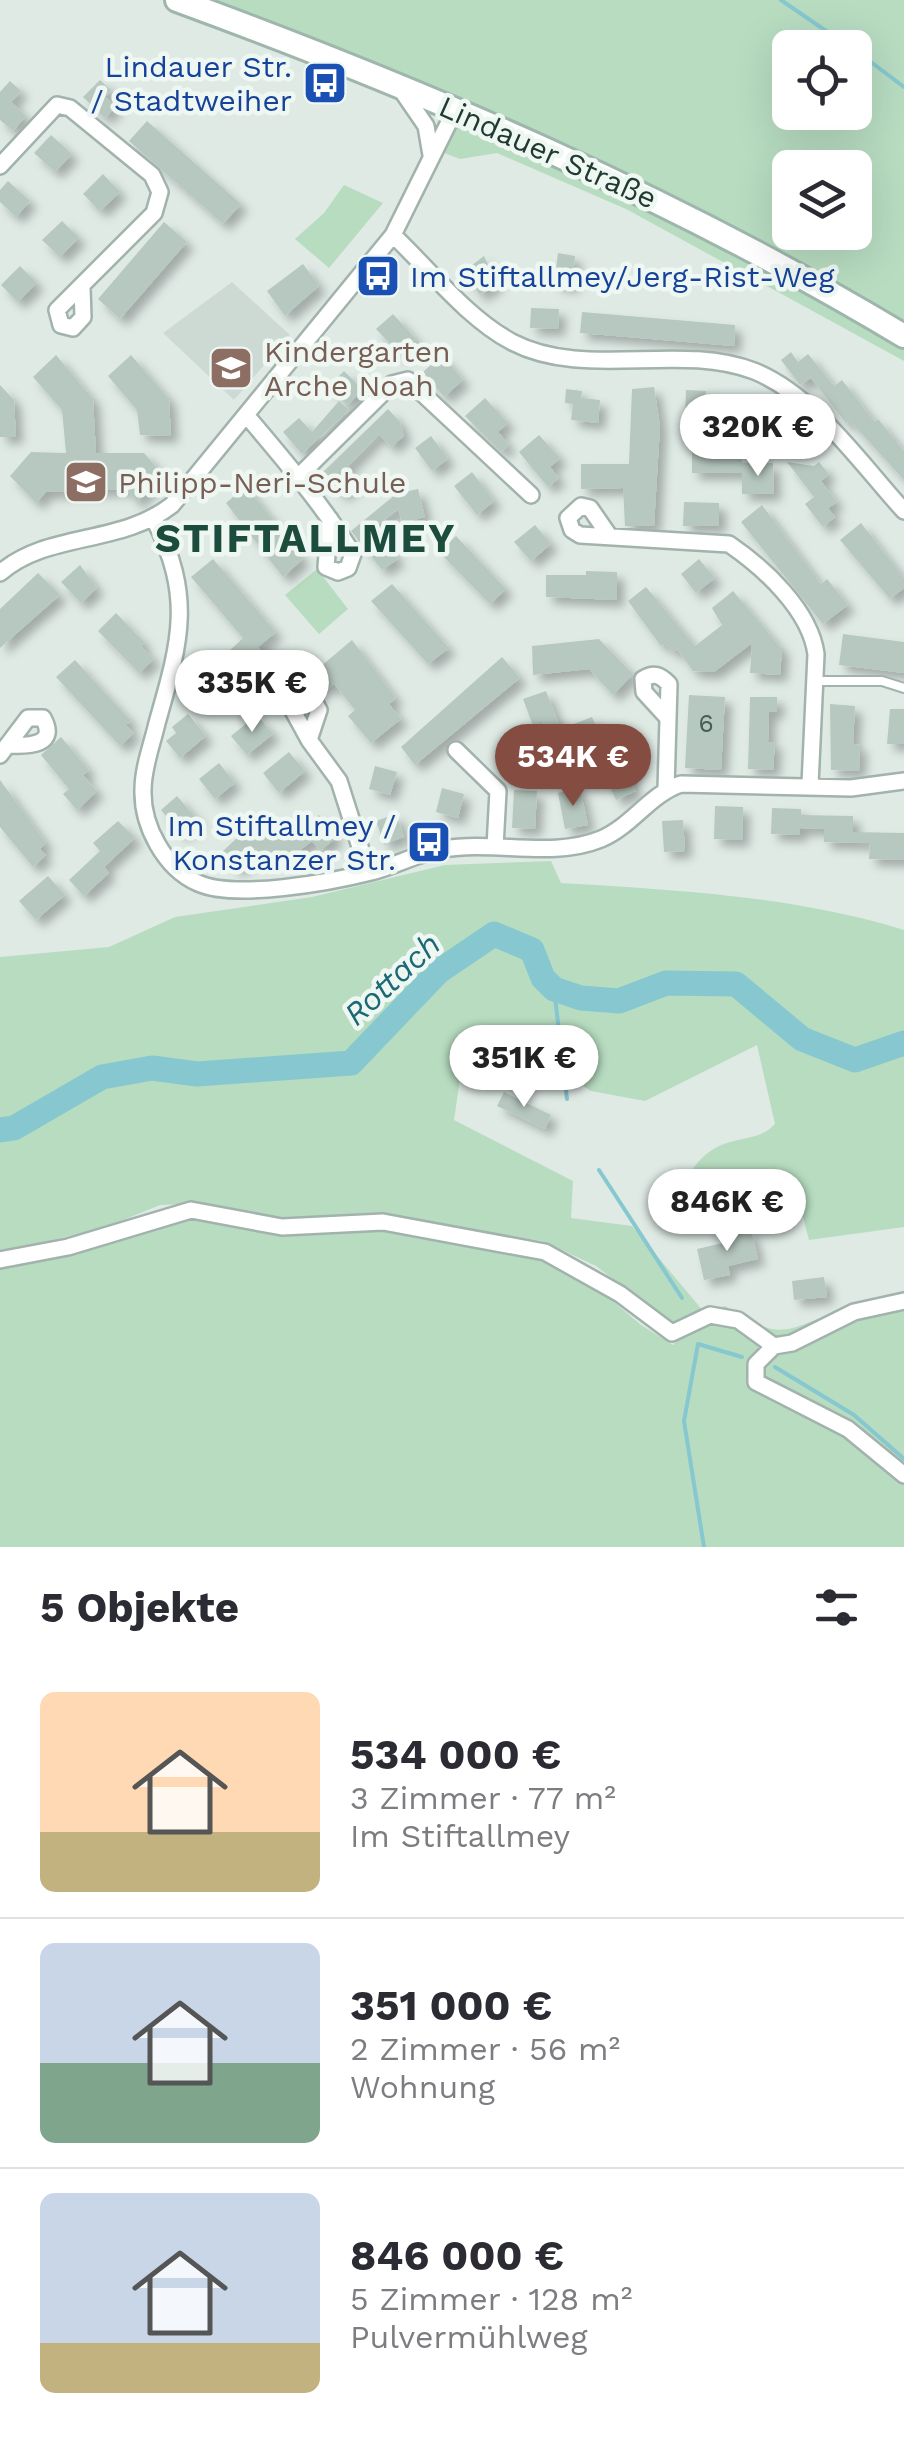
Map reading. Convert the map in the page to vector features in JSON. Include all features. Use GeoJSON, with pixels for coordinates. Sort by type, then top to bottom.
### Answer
{"type":"FeatureCollection","features":[{"type":"Feature","properties":{"kind":"main road","name":"Lindauer Straße"},"geometry":{"type":"LineString","coordinates":[[177,0],[368,71],[612,178],[821,286],[904,336]]}},
{"type":"Feature","properties":{"kind":"street"},"geometry":{"type":"LineString","coordinates":[[397,84],[426,126],[432,158]]}},
{"type":"Feature","properties":{"kind":"street"},"geometry":{"type":"LineString","coordinates":[[0,166],[6,147],[57,105],[70,108],[152,174],[160,192],[154,213],[82,288]]}},
{"type":"Feature","properties":{"kind":"street"},"geometry":{"type":"LineString","coordinates":[[0,572],[54,546],[108,537],[154,519],[188,488],[393,235],[454,110]]}},
{"type":"Feature","properties":{"kind":"street"},"geometry":{"type":"LineString","coordinates":[[393,235],[484,322],[513,343],[573,357],[716,362],[753,371],[782,386],[904,511]]}},
{"type":"Feature","properties":{"kind":"street"},"geometry":{"type":"LineString","coordinates":[[298,476],[392,384],[408,380],[531,495]]}},
{"type":"Feature","properties":{"kind":"street"},"geometry":{"type":"LineString","coordinates":[[246,416],[330,520]]}},
{"type":"Feature","properties":{"kind":"street"},"geometry":{"type":"LineString","coordinates":[[154,519],[176,574],[182,615],[143,791],[145,813],[162,852],[198,883],[262,888],[368,872],[442,849],[577,846],[603,838],[636,817],[666,789],[696,783],[880,788],[903,783]]}},
{"type":"Feature","properties":{"kind":"street"},"geometry":{"type":"LineString","coordinates":[[608,534],[729,544],[748,557],[797,609],[814,636],[810,785]]}},
{"type":"Feature","properties":{"kind":"street"},"geometry":{"type":"LineString","coordinates":[[666,716],[666,789]]}},
{"type":"Feature","properties":{"kind":"street"},"geometry":{"type":"LineString","coordinates":[[310,740],[339,781],[368,872]]}},
{"type":"Feature","properties":{"kind":"street"},"geometry":{"type":"LineString","coordinates":[[456,750],[498,792],[495,847]]}},
{"type":"Feature","properties":{"kind":"street"},"geometry":{"type":"LineString","coordinates":[[0,1260],[55,1251],[191,1210],[282,1227],[383,1222],[545,1252],[620,1294],[672,1333],[710,1315],[738,1320],[774,1346]]}},
{"type":"Feature","properties":{"kind":"street"},"geometry":{"type":"LineString","coordinates":[[904,1301],[854,1312],[792,1343],[774,1346],[756,1364],[756,1382],[848,1429],[904,1475]]}},
{"type":"Feature","properties":{"kind":"lane"},"geometry":{"type":"LineString","coordinates":[[815,680],[882,682],[904,688]]}},
{"type":"Feature","properties":{"kind":"shaded area","name":"Kindergarten Arche Noah"},"geometry":{"type":"Polygon","coordinates":[[[232,282],[290,335],[234,400],[163,333],[232,282]]]}},
{"type":"Feature","properties":{"kind":"green space"},"geometry":{"type":"Polygon","coordinates":[[[210,0],[904,0],[904,327],[651,188],[389,69],[210,0]]]}},
{"type":"Feature","properties":{"kind":"green space"},"geometry":{"type":"Polygon","coordinates":[[[457,121],[817,293],[904,344],[904,361],[626,209],[497,153],[460,159],[442,152],[457,121]]]}},
{"type":"Feature","properties":{"kind":"green space"},"geometry":{"type":"Polygon","coordinates":[[[344,185],[383,203],[329,268],[295,239],[324,213],[344,185]]]}},
{"type":"Feature","properties":{"kind":"green space"},"geometry":{"type":"Polygon","coordinates":[[[317,569],[348,609],[319,634],[285,595],[317,569]]]}},
{"type":"Feature","properties":{"kind":"green space"},"geometry":{"type":"Polygon","coordinates":[[[551,861],[561,883],[777,902],[904,930],[904,1227],[809,1240],[799,1202],[675,1200],[703,1157],[730,1142],[760,1135],[775,1124],[757,1045],[645,1101],[591,1091],[514,1042],[465,1044],[454,1120],[573,1181],[571,1218],[632,1226],[704,1312],[725,1306],[762,1326],[787,1329],[849,1309],[904,1304],[904,1547],[0,1547],[0,1265],[176,1216],[383,1227],[542,1258],[588,1280],[641,1325],[673,1345],[700,1316],[687,1324],[668,1322],[596,1266],[543,1241],[384,1218],[282,1221],[191,1204],[160,1205],[104,1228],[0,1252],[0,957],[109,947],[175,917],[312,897],[445,865],[551,861]]]}},
{"type":"Feature","properties":{"kind":"building"},"geometry":{"type":"Polygon","coordinates":[[[100,80],[111,90],[105,97],[116,106],[105,118],[83,97],[100,80]]]}},
{"type":"Feature","properties":{"kind":"building"},"geometry":{"type":"Polygon","coordinates":[[[10,81],[21,91],[11,102],[26,116],[13,131],[0,120],[0,92],[10,81]]]}},
{"type":"Feature","properties":{"kind":"building"},"geometry":{"type":"Polygon","coordinates":[[[147,121],[241,204],[223,224],[129,141],[147,121]]]}},
{"type":"Feature","properties":{"kind":"building"},"geometry":{"type":"Polygon","coordinates":[[[51,135],[72,154],[55,172],[34,153],[51,135]]]}},
{"type":"Feature","properties":{"kind":"building"},"geometry":{"type":"Polygon","coordinates":[[[103,174],[120,192],[100,211],[83,194],[103,174]]]}},
{"type":"Feature","properties":{"kind":"building"},"geometry":{"type":"Polygon","coordinates":[[[8,181],[30,201],[16,217],[0,202],[0,190],[8,181]]]}},
{"type":"Feature","properties":{"kind":"building"},"geometry":{"type":"Polygon","coordinates":[[[62,221],[79,238],[60,257],[42,240],[62,221]]]}},
{"type":"Feature","properties":{"kind":"building"},"geometry":{"type":"Polygon","coordinates":[[[164,222],[187,242],[120,319],[98,299],[164,222]]]}},
{"type":"Feature","properties":{"kind":"building"},"geometry":{"type":"Polygon","coordinates":[[[558,253],[575,256],[572,286],[554,284],[558,253]]]}},
{"type":"Feature","properties":{"kind":"building"},"geometry":{"type":"Polygon","coordinates":[[[484,256],[497,283],[480,295],[463,272],[484,256]]]}},
{"type":"Feature","properties":{"kind":"building"},"geometry":{"type":"Polygon","coordinates":[[[303,264],[319,286],[285,316],[267,291],[303,264]]]}},
{"type":"Feature","properties":{"kind":"building"},"geometry":{"type":"Polygon","coordinates":[[[20,266],[37,283],[18,302],[1,285],[20,266]]]}},
{"type":"Feature","properties":{"kind":"building"},"geometry":{"type":"Polygon","coordinates":[[[531,308],[559,309],[558,329],[530,328],[531,308]]]}},
{"type":"Feature","properties":{"kind":"building"},"geometry":{"type":"Polygon","coordinates":[[[582,312],[735,325],[734,346],[580,333],[582,312]]]}},
{"type":"Feature","properties":{"kind":"building"},"geometry":{"type":"Polygon","coordinates":[[[393,314],[416,339],[400,354],[376,329],[393,314]]]}},
{"type":"Feature","properties":{"kind":"building"},"geometry":{"type":"Polygon","coordinates":[[[791,352],[798,362],[808,354],[834,386],[842,380],[875,422],[878,419],[904,451],[904,480],[850,421],[846,423],[811,378],[800,385],[781,360],[791,352]]]}},
{"type":"Feature","properties":{"kind":"building","name":"Philipp-Neri-Schule"},"geometry":{"type":"Polygon","coordinates":[[[56,355],[93,399],[96,453],[144,453],[163,475],[137,502],[126,489],[46,492],[36,503],[10,476],[31,452],[66,453],[62,410],[33,377],[56,355]]]}},
{"type":"Feature","properties":{"kind":"building"},"geometry":{"type":"Polygon","coordinates":[[[131,355],[169,399],[171,436],[140,435],[137,410],[108,376],[131,355]]]}},
{"type":"Feature","properties":{"kind":"building"},"geometry":{"type":"Polygon","coordinates":[[[442,355],[463,380],[444,397],[423,372],[442,355]]]}},
{"type":"Feature","properties":{"kind":"building"},"geometry":{"type":"Polygon","coordinates":[[[344,371],[363,390],[348,405],[329,386],[344,371]]]}},
{"type":"Feature","properties":{"kind":"building"},"geometry":{"type":"Polygon","coordinates":[[[0,385],[14,400],[16,437],[0,437],[0,385]]]}},
{"type":"Feature","properties":{"kind":"building"},"geometry":{"type":"Polygon","coordinates":[[[654,387],[660,426],[654,526],[625,526],[623,488],[581,489],[581,464],[629,464],[632,389],[654,387]]]}},
{"type":"Feature","properties":{"kind":"building"},"geometry":{"type":"Polygon","coordinates":[[[566,389],[582,391],[581,398],[600,400],[598,423],[571,420],[573,404],[565,403],[566,389]]]}},
{"type":"Feature","properties":{"kind":"building"},"geometry":{"type":"Polygon","coordinates":[[[686,390],[706,391],[705,402],[716,402],[715,421],[685,419],[686,390]]]}},
{"type":"Feature","properties":{"kind":"building"},"geometry":{"type":"Polygon","coordinates":[[[485,398],[508,423],[498,432],[509,445],[501,452],[465,416],[485,398]]]}},
{"type":"Feature","properties":{"kind":"building"},"geometry":{"type":"Polygon","coordinates":[[[339,401],[349,410],[302,454],[283,432],[299,418],[312,432],[339,401]]]}},
{"type":"Feature","properties":{"kind":"building"},"geometry":{"type":"Polygon","coordinates":[[[388,409],[400,422],[404,436],[391,447],[379,434],[346,468],[358,481],[342,495],[322,473],[388,409]]]}},
{"type":"Feature","properties":{"kind":"building"},"geometry":{"type":"Polygon","coordinates":[[[743,413],[768,414],[768,435],[742,435],[743,413]]]}},
{"type":"Feature","properties":{"kind":"building"},"geometry":{"type":"Polygon","coordinates":[[[539,435],[560,458],[550,467],[559,478],[548,487],[519,452],[539,435]]]}},
{"type":"Feature","properties":{"kind":"building"},"geometry":{"type":"Polygon","coordinates":[[[431,436],[448,459],[432,471],[415,448],[431,436]]]}},
{"type":"Feature","properties":{"kind":"building"},"geometry":{"type":"Polygon","coordinates":[[[718,449],[718,458],[742,458],[742,473],[692,473],[692,450],[718,449]]]}},
{"type":"Feature","properties":{"kind":"building"},"geometry":{"type":"Polygon","coordinates":[[[787,462],[814,466],[819,462],[829,474],[821,481],[837,502],[828,508],[835,517],[823,527],[805,504],[814,497],[787,462]]]}},
{"type":"Feature","properties":{"kind":"building"},"geometry":{"type":"Polygon","coordinates":[[[742,463],[773,463],[774,494],[742,494],[742,463]]]}},
{"type":"Feature","properties":{"kind":"building"},"geometry":{"type":"Polygon","coordinates":[[[472,472],[494,501],[477,515],[454,486],[472,472]]]}},
{"type":"Feature","properties":{"kind":"building"},"geometry":{"type":"Polygon","coordinates":[[[246,486],[303,559],[283,577],[226,503],[246,486]]]}},
{"type":"Feature","properties":{"kind":"building"},"geometry":{"type":"Polygon","coordinates":[[[418,489],[425,517],[402,523],[398,509],[375,527],[398,559],[382,570],[351,531],[396,494],[418,489]]]}},
{"type":"Feature","properties":{"kind":"building"},"geometry":{"type":"Polygon","coordinates":[[[684,502],[719,503],[719,526],[683,526],[684,502]]]}},
{"type":"Feature","properties":{"kind":"building"},"geometry":{"type":"Polygon","coordinates":[[[762,505],[821,584],[827,579],[848,605],[823,624],[741,522],[762,505]]]}},
{"type":"Feature","properties":{"kind":"building"},"geometry":{"type":"Polygon","coordinates":[[[861,523],[904,578],[904,588],[890,599],[840,540],[861,523]]]}},
{"type":"Feature","properties":{"kind":"building"},"geometry":{"type":"Polygon","coordinates":[[[535,525],[551,544],[531,561],[514,542],[535,525]]]}},
{"type":"Feature","properties":{"kind":"building"},"geometry":{"type":"Polygon","coordinates":[[[456,536],[506,589],[490,604],[439,552],[456,536]]]}},
{"type":"Feature","properties":{"kind":"building"},"geometry":{"type":"Polygon","coordinates":[[[213,559],[276,632],[258,647],[264,655],[199,706],[187,691],[243,638],[191,577],[213,559]]]}},
{"type":"Feature","properties":{"kind":"building"},"geometry":{"type":"Polygon","coordinates":[[[699,559],[715,578],[696,593],[681,574],[699,559]]]}},
{"type":"Feature","properties":{"kind":"building"},"geometry":{"type":"Polygon","coordinates":[[[80,565],[97,588],[81,603],[61,582],[80,565]]]}},
{"type":"Feature","properties":{"kind":"building"},"geometry":{"type":"Polygon","coordinates":[[[586,571],[617,572],[617,600],[546,597],[546,575],[586,575],[586,571]]]}},
{"type":"Feature","properties":{"kind":"building"},"geometry":{"type":"Polygon","coordinates":[[[38,573],[60,595],[0,648],[0,609],[38,573]]]}},
{"type":"Feature","properties":{"kind":"building"},"geometry":{"type":"Polygon","coordinates":[[[392,584],[449,648],[428,664],[371,601],[392,584]]]}},
{"type":"Feature","properties":{"kind":"building"},"geometry":{"type":"Polygon","coordinates":[[[646,587],[695,646],[722,625],[712,608],[733,591],[782,649],[780,675],[750,673],[752,643],[714,672],[693,671],[677,649],[672,652],[665,643],[661,646],[628,601],[646,587]]]}},
{"type":"Feature","properties":{"kind":"building"},"geometry":{"type":"Polygon","coordinates":[[[116,613],[145,643],[141,646],[154,659],[139,673],[98,631],[116,613]]]}},
{"type":"Feature","properties":{"kind":"building"},"geometry":{"type":"Polygon","coordinates":[[[843,634],[904,642],[904,673],[839,665],[843,634]]]}},
{"type":"Feature","properties":{"kind":"building"},"geometry":{"type":"Polygon","coordinates":[[[599,639],[633,674],[613,695],[589,669],[533,675],[532,646],[599,639]]]}},
{"type":"Feature","properties":{"kind":"building"},"geometry":{"type":"Polygon","coordinates":[[[352,640],[396,698],[389,704],[401,719],[371,743],[348,716],[355,710],[334,684],[327,690],[313,673],[352,640]]]}},
{"type":"Feature","properties":{"kind":"building"},"geometry":{"type":"Polygon","coordinates":[[[502,657],[520,678],[415,765],[401,747],[502,657]]]}},
{"type":"Feature","properties":{"kind":"building"},"geometry":{"type":"Polygon","coordinates":[[[75,660],[131,721],[126,725],[134,733],[120,746],[56,677],[75,660]]]}},
{"type":"Feature","properties":{"kind":"building"},"geometry":{"type":"Polygon","coordinates":[[[546,691],[559,724],[545,729],[540,719],[539,742],[523,699],[546,691]]]}},
{"type":"Feature","properties":{"kind":"building"},"geometry":{"type":"Polygon","coordinates":[[[689,695],[725,697],[721,770],[685,768],[689,695]]]}},
{"type":"Feature","properties":{"kind":"building"},"geometry":{"type":"Polygon","coordinates":[[[750,697],[777,697],[777,712],[769,712],[768,742],[775,742],[773,770],[748,769],[750,697]]]}},
{"type":"Feature","properties":{"kind":"building"},"geometry":{"type":"Polygon","coordinates":[[[830,704],[855,706],[853,744],[860,745],[859,771],[831,770],[830,704]]]}},
{"type":"Feature","properties":{"kind":"building"},"geometry":{"type":"Polygon","coordinates":[[[890,709],[904,709],[904,744],[887,744],[890,709]]]}},
{"type":"Feature","properties":{"kind":"building"},"geometry":{"type":"Polygon","coordinates":[[[188,714],[206,736],[180,758],[166,741],[176,733],[172,727],[188,714]]]}},
{"type":"Feature","properties":{"kind":"building"},"geometry":{"type":"Polygon","coordinates":[[[257,715],[273,734],[247,755],[231,736],[257,715]]]}},
{"type":"Feature","properties":{"kind":"building"},"geometry":{"type":"Polygon","coordinates":[[[592,717],[612,761],[620,757],[636,791],[616,800],[595,754],[585,758],[571,725],[592,717]]]}},
{"type":"Feature","properties":{"kind":"building"},"geometry":{"type":"Polygon","coordinates":[[[61,737],[89,770],[83,775],[97,791],[77,810],[63,794],[69,789],[41,755],[61,737]]]}},
{"type":"Feature","properties":{"kind":"building"},"geometry":{"type":"Polygon","coordinates":[[[289,752],[305,771],[279,793],[263,773],[289,752]]]}},
{"type":"Feature","properties":{"kind":"building"},"geometry":{"type":"Polygon","coordinates":[[[219,763],[235,783],[215,799],[199,779],[219,763]]]}},
{"type":"Feature","properties":{"kind":"building"},"geometry":{"type":"Polygon","coordinates":[[[375,766],[397,772],[390,795],[369,789],[375,766]]]}},
{"type":"Feature","properties":{"kind":"building"},"geometry":{"type":"Polygon","coordinates":[[[0,780],[46,843],[40,849],[46,855],[33,867],[0,827],[0,780]]]}},
{"type":"Feature","properties":{"kind":"building"},"geometry":{"type":"Polygon","coordinates":[[[442,788],[464,794],[458,818],[436,812],[442,788]]]}},
{"type":"Feature","properties":{"kind":"building"},"geometry":{"type":"Polygon","coordinates":[[[580,788],[588,825],[565,829],[558,793],[580,788]]]}},
{"type":"Feature","properties":{"kind":"building"},"geometry":{"type":"Polygon","coordinates":[[[514,790],[537,791],[535,829],[512,828],[514,790]]]}},
{"type":"Feature","properties":{"kind":"building"},"geometry":{"type":"Polygon","coordinates":[[[177,796],[198,820],[181,834],[161,810],[177,796]]]}},
{"type":"Feature","properties":{"kind":"building"},"geometry":{"type":"Polygon","coordinates":[[[715,806],[743,807],[742,840],[714,839],[715,806]]]}},
{"type":"Feature","properties":{"kind":"building"},"geometry":{"type":"Polygon","coordinates":[[[772,808],[801,809],[801,815],[853,816],[853,832],[904,833],[904,860],[869,859],[870,843],[824,842],[824,829],[800,828],[800,835],[771,834],[772,808]]]}},
{"type":"Feature","properties":{"kind":"building"},"geometry":{"type":"Polygon","coordinates":[[[396,814],[404,837],[384,844],[376,821],[396,814]]]}},
{"type":"Feature","properties":{"kind":"building"},"geometry":{"type":"Polygon","coordinates":[[[319,815],[337,837],[320,851],[312,841],[290,858],[283,850],[266,863],[258,853],[236,870],[222,852],[242,833],[248,841],[265,827],[273,837],[295,820],[302,829],[319,815]]]}},
{"type":"Feature","properties":{"kind":"building"},"geometry":{"type":"Polygon","coordinates":[[[683,820],[685,851],[664,852],[662,821],[683,820]]]}},
{"type":"Feature","properties":{"kind":"building"},"geometry":{"type":"Polygon","coordinates":[[[118,821],[135,838],[104,867],[109,873],[84,896],[69,880],[100,851],[93,843],[118,821]]]}},
{"type":"Feature","properties":{"kind":"building"},"geometry":{"type":"Polygon","coordinates":[[[48,876],[65,895],[36,920],[19,901],[48,876]]]}},
{"type":"Feature","properties":{"kind":"building"},"geometry":{"type":"Polygon","coordinates":[[[504,1092],[551,1115],[545,1129],[497,1106],[504,1092]]]}},
{"type":"Feature","properties":{"kind":"building"},"geometry":{"type":"Polygon","coordinates":[[[751,1230],[758,1259],[728,1266],[730,1275],[704,1280],[697,1249],[723,1243],[721,1236],[751,1230]]]}},
{"type":"Feature","properties":{"kind":"building"},"geometry":{"type":"Polygon","coordinates":[[[824,1277],[827,1297],[794,1300],[792,1281],[824,1277]]]}},
{"type":"Feature","properties":{"kind":"waterway"},"geometry":{"type":"LineString","coordinates":[[781,0],[825,30]]}},
{"type":"Feature","properties":{"kind":"waterway"},"geometry":{"type":"LineString","coordinates":[[872,63],[904,87]]}},
{"type":"Feature","properties":{"kind":"waterway","name":"Rottach"},"geometry":{"type":"LineString","coordinates":[[0,1130],[14,1128],[102,1077],[152,1068],[197,1074],[351,1063],[438,972],[494,934],[532,950],[543,978],[554,989],[581,998],[619,1001],[666,983],[736,984],[802,1039],[855,1060],[904,1043]]}},
{"type":"Feature","properties":{"kind":"waterway"},"geometry":{"type":"LineString","coordinates":[[554,989],[567,1099]]}},
{"type":"Feature","properties":{"kind":"waterway"},"geometry":{"type":"LineString","coordinates":[[599,1170],[682,1298]]}},
{"type":"Feature","properties":{"kind":"waterway"},"geometry":{"type":"LineString","coordinates":[[704,1547],[684,1421],[698,1344],[742,1357]]}},
{"type":"Feature","properties":{"kind":"waterway"},"geometry":{"type":"LineString","coordinates":[[775,1367],[854,1415],[904,1459]]}},
{"type":"Feature","properties":{"kind":"place","name":"Lindauer Str. / Stadtweiher"},"geometry":{"type":"Point","coordinates":[325,83]}},
{"type":"Feature","properties":{"kind":"place","name":"Im Stiftallmey/Jerg-Rist-Weg"},"geometry":{"type":"Point","coordinates":[378,276]}},
{"type":"Feature","properties":{"kind":"place","name":"Kindergarten Arche Noah"},"geometry":{"type":"Point","coordinates":[231,368]}},
{"type":"Feature","properties":{"kind":"place","name":"Philipp-Neri-Schule"},"geometry":{"type":"Point","coordinates":[86,482]}},
{"type":"Feature","properties":{"kind":"place","name":"Im Stiftallmey / Konstanzer Str."},"geometry":{"type":"Point","coordinates":[429,842]}},
{"type":"Feature","properties":{"kind":"district","name":"STIFTALLMEY"},"geometry":{"type":"Point","coordinates":[306,538]}}]}
